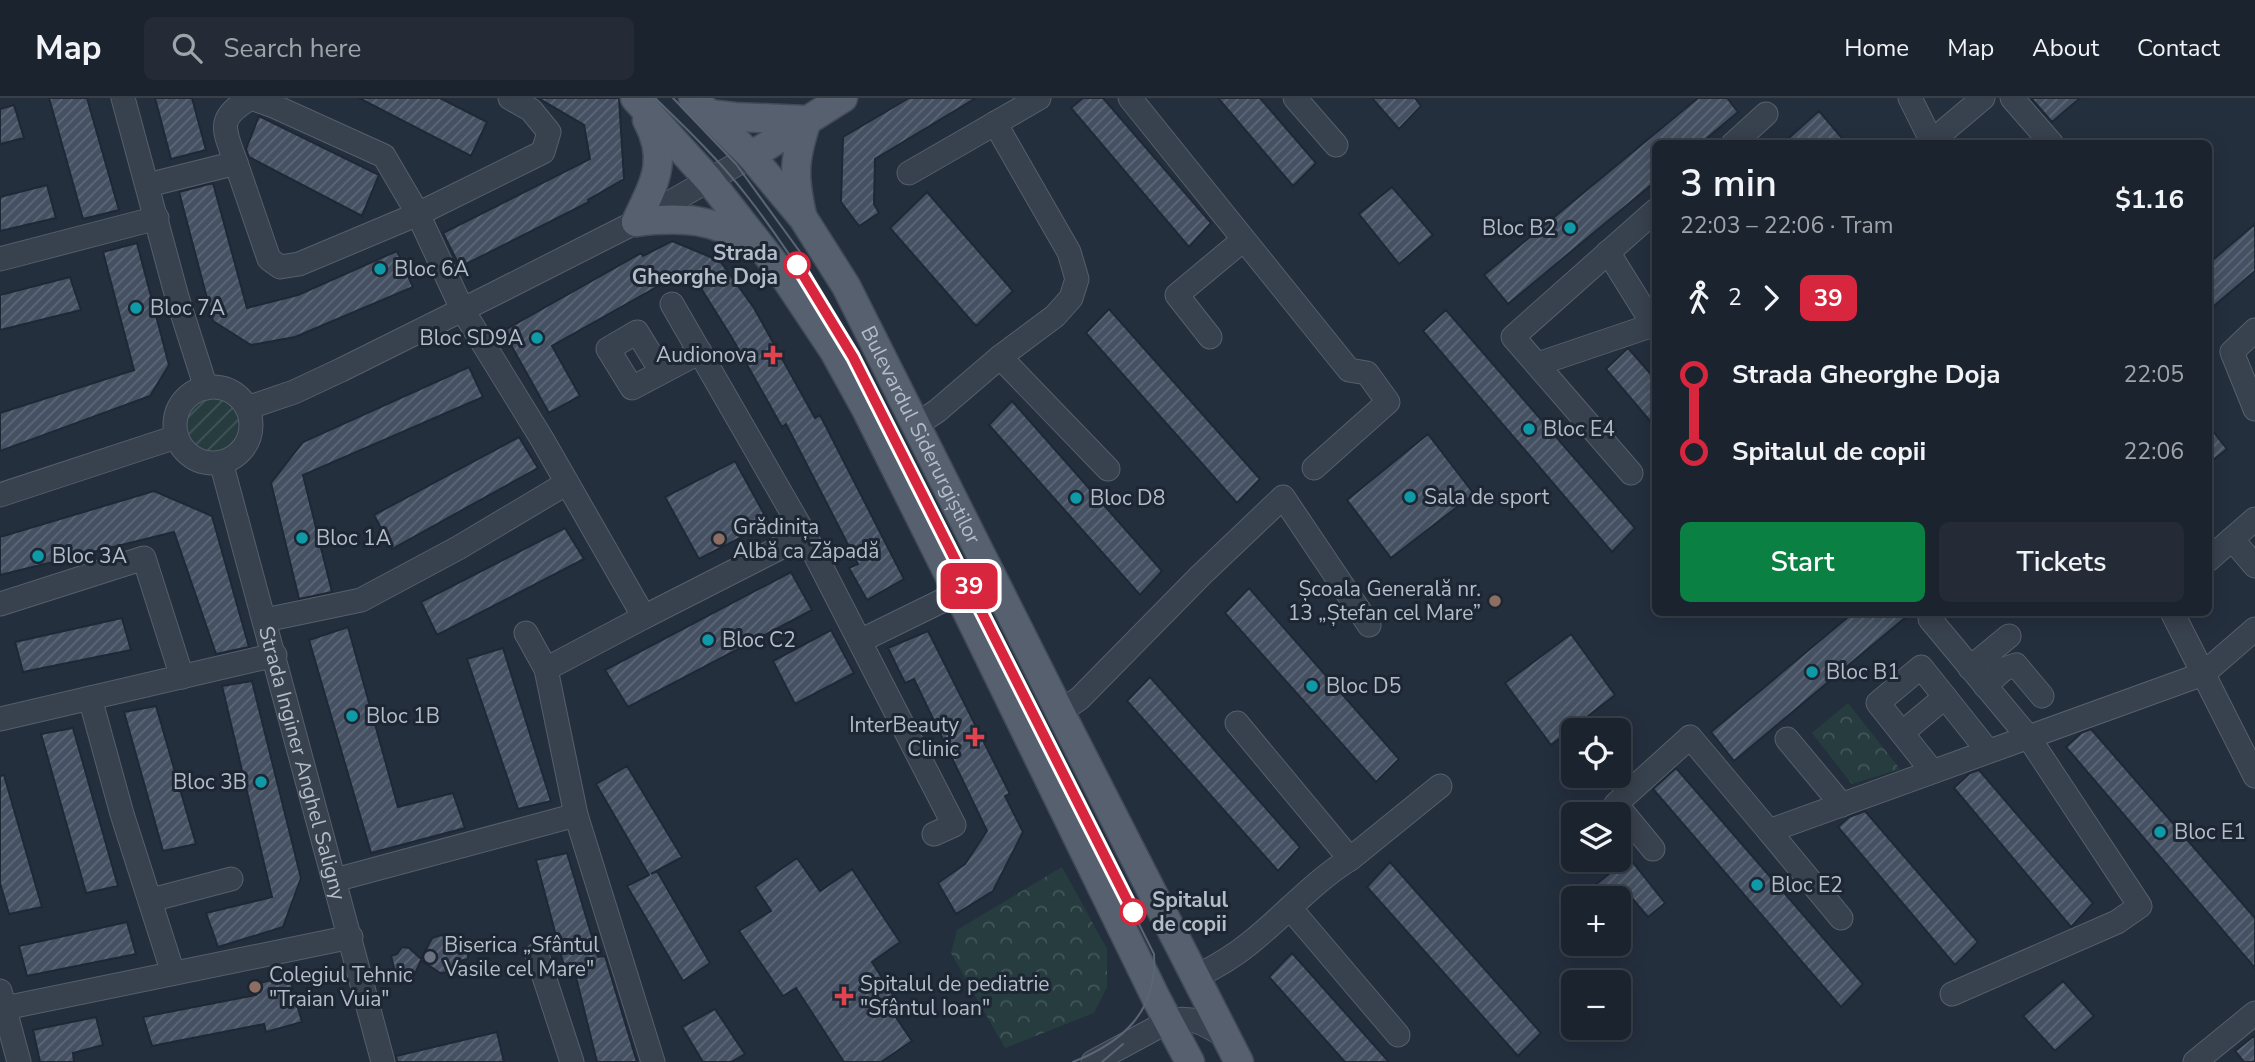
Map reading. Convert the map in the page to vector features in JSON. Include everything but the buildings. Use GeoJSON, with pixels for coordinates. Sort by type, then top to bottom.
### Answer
{"type":"FeatureCollection","features":[{"type":"Feature","properties":{"kind":"main road"},"geometry":{"type":"LineString","coordinates":[[751,156],[843,98]]}},
{"type":"Feature","properties":{"kind":"main road"},"geometry":{"type":"LineString","coordinates":[[636,99],[656,136],[659,157],[654,182],[636,222]]}},
{"type":"Feature","properties":{"kind":"main road","name":"Bulevardul Siderurgiștilor"},"geometry":{"type":"LineString","coordinates":[[636,99],[709,180],[761,246],[814,318],[834,351],[866,409],[1190,1062]]}},
{"type":"Feature","properties":{"kind":"main road"},"geometry":{"type":"LineString","coordinates":[[702,106],[735,117],[807,120]]}},
{"type":"Feature","properties":{"kind":"main road","name":"Bulevardul Siderurgiștilor"},"geometry":{"type":"LineString","coordinates":[[702,106],[751,156],[803,218],[846,286],[1239,1062]]}},
{"type":"Feature","properties":{"kind":"main road"},"geometry":{"type":"LineString","coordinates":[[803,218],[795,176],[799,146],[807,120]]}},
{"type":"Feature","properties":{"kind":"main road"},"geometry":{"type":"LineString","coordinates":[[636,222],[666,218],[706,222],[727,228],[761,246]]}},
{"type":"Feature","properties":{"kind":"street"},"geometry":{"type":"LineString","coordinates":[[123,98],[177,297],[206,388]]}},
{"type":"Feature","properties":{"kind":"street"},"geometry":{"type":"LineString","coordinates":[[510,98],[531,110],[549,132],[543,152],[418,214],[299,264],[281,267],[269,259],[224,129],[226,119],[233,108],[251,98],[384,156],[418,214],[462,309],[567,482],[621,581],[644,617]]}},
{"type":"Feature","properties":{"kind":"street"},"geometry":{"type":"LineString","coordinates":[[909,173],[1039,98]]}},
{"type":"Feature","properties":{"kind":"street"},"geometry":{"type":"LineString","coordinates":[[1130,98],[1349,370],[1367,373],[1388,402],[1314,468]]}},
{"type":"Feature","properties":{"kind":"street"},"geometry":{"type":"LineString","coordinates":[[1295,98],[1336,145]]}},
{"type":"Feature","properties":{"kind":"street"},"geometry":{"type":"LineString","coordinates":[[1910,98],[1931,140]]}},
{"type":"Feature","properties":{"kind":"street"},"geometry":{"type":"LineString","coordinates":[[1934,140],[1983,98]]}},
{"type":"Feature","properties":{"kind":"street"},"geometry":{"type":"LineString","coordinates":[[2012,98],[2049,140]]}},
{"type":"Feature","properties":{"kind":"street"},"geometry":{"type":"LineString","coordinates":[[1737,140],[1766,114]]}},
{"type":"Feature","properties":{"kind":"street"},"geometry":{"type":"LineString","coordinates":[[916,425],[1055,316],[1071,298],[1077,279],[1069,252],[995,123]]}},
{"type":"Feature","properties":{"kind":"street"},"geometry":{"type":"LineString","coordinates":[[247,408],[341,370],[636,222],[751,156]]}},
{"type":"Feature","properties":{"kind":"street"},"geometry":{"type":"LineString","coordinates":[[148,185],[236,163]]}},
{"type":"Feature","properties":{"kind":"street"},"geometry":{"type":"LineString","coordinates":[[1631,473],[1513,337],[1652,214]]}},
{"type":"Feature","properties":{"kind":"street"},"geometry":{"type":"LineString","coordinates":[[0,259],[157,218]]}},
{"type":"Feature","properties":{"kind":"street"},"geometry":{"type":"LineString","coordinates":[[1210,337],[1177,295],[1243,240]]}},
{"type":"Feature","properties":{"kind":"street"},"geometry":{"type":"LineString","coordinates":[[1608,252],[1652,323]]}},
{"type":"Feature","properties":{"kind":"street"},"geometry":{"type":"LineString","coordinates":[[672,304],[804,534],[954,825],[934,834]]}},
{"type":"Feature","properties":{"kind":"street"},"geometry":{"type":"LineString","coordinates":[[1538,364],[1652,327]]}},
{"type":"Feature","properties":{"kind":"street"},"geometry":{"type":"LineString","coordinates":[[2255,330],[2232,352],[2255,409]]}},
{"type":"Feature","properties":{"kind":"street"},"geometry":{"type":"LineString","coordinates":[[661,371],[700,352]]}},
{"type":"Feature","properties":{"kind":"street"},"geometry":{"type":"LineString","coordinates":[[1000,357],[1108,469]]}},
{"type":"Feature","properties":{"kind":"street"},"geometry":{"type":"LineString","coordinates":[[216,387],[234,394],[247,408],[251,428],[249,438],[243,449],[233,457],[221,462],[199,461],[181,447],[175,425],[176,414],[190,395],[216,387]]}},
{"type":"Feature","properties":{"kind":"street"},"geometry":{"type":"LineString","coordinates":[[0,495],[177,437]]}},
{"type":"Feature","properties":{"kind":"street","name":"Strada Inginer Anghel Saligny"},"geometry":{"type":"LineString","coordinates":[[221,462],[351,937],[377,1061]]}},
{"type":"Feature","properties":{"kind":"street"},"geometry":{"type":"LineString","coordinates":[[265,620],[361,600],[458,548],[567,482]]}},
{"type":"Feature","properties":{"kind":"street"},"geometry":{"type":"LineString","coordinates":[[1060,712],[1080,698],[1199,576],[1283,497],[1369,625]]}},
{"type":"Feature","properties":{"kind":"street"},"geometry":{"type":"LineString","coordinates":[[2212,556],[2255,519]]}},
{"type":"Feature","properties":{"kind":"street"},"geometry":{"type":"LineString","coordinates":[[546,669],[804,534]]}},
{"type":"Feature","properties":{"kind":"street"},"geometry":{"type":"LineString","coordinates":[[2232,539],[2255,566]]}},
{"type":"Feature","properties":{"kind":"street"},"geometry":{"type":"LineString","coordinates":[[0,604],[144,558],[182,677]]}},
{"type":"Feature","properties":{"kind":"street"},"geometry":{"type":"LineString","coordinates":[[860,641],[958,593]]}},
{"type":"Feature","properties":{"kind":"street"},"geometry":{"type":"LineString","coordinates":[[2174,616],[2255,776]]}},
{"type":"Feature","properties":{"kind":"street"},"geometry":{"type":"LineString","coordinates":[[1930,619],[2029,738],[2140,906],[2117,922],[1952,995]]}},
{"type":"Feature","properties":{"kind":"street"},"geometry":{"type":"LineString","coordinates":[[1769,831],[2203,674],[2255,629]]}},
{"type":"Feature","properties":{"kind":"street"},"geometry":{"type":"LineString","coordinates":[[526,633],[546,669],[576,815],[653,1062]]}},
{"type":"Feature","properties":{"kind":"street"},"geometry":{"type":"LineString","coordinates":[[1970,668],[2009,636]]}},
{"type":"Feature","properties":{"kind":"street"},"geometry":{"type":"LineString","coordinates":[[0,719],[275,655]]}},
{"type":"Feature","properties":{"kind":"street"},"geometry":{"type":"LineString","coordinates":[[1985,686],[2004,669],[2016,664],[2042,696]]}},
{"type":"Feature","properties":{"kind":"street"},"geometry":{"type":"LineString","coordinates":[[1932,771],[1878,703],[1921,667],[1988,751]]}},
{"type":"Feature","properties":{"kind":"street"},"geometry":{"type":"LineString","coordinates":[[1902,733],[1945,697]]}},
{"type":"Feature","properties":{"kind":"street"},"geometry":{"type":"LineString","coordinates":[[90,698],[122,814],[173,973]]}},
{"type":"Feature","properties":{"kind":"street"},"geometry":{"type":"LineString","coordinates":[[1237,723],[1350,859]]}},
{"type":"Feature","properties":{"kind":"street"},"geometry":{"type":"LineString","coordinates":[[1653,849],[1616,804],[1690,737],[1842,918]]}},
{"type":"Feature","properties":{"kind":"street"},"geometry":{"type":"LineString","coordinates":[[1787,739],[1842,805]]}},
{"type":"Feature","properties":{"kind":"street"},"geometry":{"type":"LineString","coordinates":[[1195,978],[1250,944],[1334,869],[1440,786]]}},
{"type":"Feature","properties":{"kind":"street"},"geometry":{"type":"LineString","coordinates":[[335,880],[576,815]]}},
{"type":"Feature","properties":{"kind":"street"},"geometry":{"type":"LineString","coordinates":[[151,900],[231,879]]}},
{"type":"Feature","properties":{"kind":"street"},"geometry":{"type":"LineString","coordinates":[[1290,908],[1398,1035]]}},
{"type":"Feature","properties":{"kind":"street"},"geometry":{"type":"LineString","coordinates":[[19,1062],[1,1003],[173,973],[351,937]]}},
{"type":"Feature","properties":{"kind":"street"},"geometry":{"type":"LineString","coordinates":[[537,955],[572,1062]]}},
{"type":"Feature","properties":{"kind":"street"},"geometry":{"type":"LineString","coordinates":[[2195,1062],[2255,1013]]}},
{"type":"Feature","properties":{"kind":"street"},"geometry":{"type":"LineString","coordinates":[[1093,1062],[1169,1021],[1181,1018],[1195,1020],[1226,1037]]}},
{"type":"Feature","properties":{"kind":"green space"},"geometry":{"type":"Polygon","coordinates":[[[212,398],[231,406],[239,425],[231,444],[212,452],[193,444],[185,425],[193,406],[212,398]]]}},
{"type":"Feature","properties":{"kind":"green space"},"geometry":{"type":"Polygon","coordinates":[[[1848,703],[1900,769],[1852,784],[1812,733],[1848,703]]]}},
{"type":"Feature","properties":{"kind":"green space"},"geometry":{"type":"Polygon","coordinates":[[[1062,867],[1107,949],[1107,987],[1094,1013],[1005,1048],[951,953],[957,930],[1062,867]]]}},
{"type":"Feature","properties":{"kind":"tram line"},"geometry":{"type":"LineString","coordinates":[[655,98],[714,158],[762,215],[854,357],[1154,954],[1150,993],[1133,1022],[1107,1045],[1073,1062]]}},
{"type":"Feature","properties":{"kind":"tram line"},"geometry":{"type":"LineString","coordinates":[[673,98],[736,164],[803,256]]}},
{"type":"Feature","properties":{"kind":"tram line","name":"39"},"geometry":{"type":"LineString","coordinates":[[797,265],[853,357],[1133,912]]}},
{"type":"Feature","properties":{"kind":"tram line"},"geometry":{"type":"LineString","coordinates":[[1102,1062],[1123,1044]]}},
{"type":"Feature","properties":{"kind":"place","name":"Bloc B2"},"geometry":{"type":"Point","coordinates":[1570,228]}},
{"type":"Feature","properties":{"kind":"place","name":"Strada Gheorghe Doja"},"geometry":{"type":"Point","coordinates":[797,265]}},
{"type":"Feature","properties":{"kind":"place","name":"Bloc 6A"},"geometry":{"type":"Point","coordinates":[380,269]}},
{"type":"Feature","properties":{"kind":"place","name":"Bloc 7A"},"geometry":{"type":"Point","coordinates":[136,308]}},
{"type":"Feature","properties":{"kind":"place","name":"Bloc SD9A"},"geometry":{"type":"Point","coordinates":[537,338]}},
{"type":"Feature","properties":{"kind":"place","name":"Audionova"},"geometry":{"type":"Point","coordinates":[773,355]}},
{"type":"Feature","properties":{"kind":"place","name":"Bloc E4"},"geometry":{"type":"Point","coordinates":[1529,429]}},
{"type":"Feature","properties":{"kind":"place","name":"Sala de sport"},"geometry":{"type":"Point","coordinates":[1410,497]}},
{"type":"Feature","properties":{"kind":"place","name":"Bloc D8"},"geometry":{"type":"Point","coordinates":[1076,498]}},
{"type":"Feature","properties":{"kind":"place","name":"Bloc 1A"},"geometry":{"type":"Point","coordinates":[302,538]}},
{"type":"Feature","properties":{"kind":"place","name":"Grădinița Albă ca Zăpadă"},"geometry":{"type":"Point","coordinates":[719,539]}},
{"type":"Feature","properties":{"kind":"place","name":"Bloc 3A"},"geometry":{"type":"Point","coordinates":[38,556]}},
{"type":"Feature","properties":{"kind":"place","name":"Școala Generală nr. 13 „Ștefan cel Mare”"},"geometry":{"type":"Point","coordinates":[1495,601]}},
{"type":"Feature","properties":{"kind":"place","name":"Bloc C2"},"geometry":{"type":"Point","coordinates":[708,640]}},
{"type":"Feature","properties":{"kind":"place","name":"Bloc B1"},"geometry":{"type":"Point","coordinates":[1812,672]}},
{"type":"Feature","properties":{"kind":"place","name":"Bloc D5"},"geometry":{"type":"Point","coordinates":[1312,686]}},
{"type":"Feature","properties":{"kind":"place","name":"Bloc 1B"},"geometry":{"type":"Point","coordinates":[352,716]}},
{"type":"Feature","properties":{"kind":"place","name":"InterBeauty Clinic"},"geometry":{"type":"Point","coordinates":[975,737]}},
{"type":"Feature","properties":{"kind":"place","name":"Bloc 3B"},"geometry":{"type":"Point","coordinates":[261,782]}},
{"type":"Feature","properties":{"kind":"place","name":"Bloc E1"},"geometry":{"type":"Point","coordinates":[2160,832]}},
{"type":"Feature","properties":{"kind":"place","name":"Bloc E2"},"geometry":{"type":"Point","coordinates":[1757,885]}},
{"type":"Feature","properties":{"kind":"place","name":"Spitalul de copii"},"geometry":{"type":"Point","coordinates":[1133,912]}},
{"type":"Feature","properties":{"kind":"place","name":"Biserica „Sfântul Vasile cel Mare\""},"geometry":{"type":"Point","coordinates":[430,957]}},
{"type":"Feature","properties":{"kind":"place","name":"Colegiul Tehnic \"Traian Vuia\""},"geometry":{"type":"Point","coordinates":[255,987]}},
{"type":"Feature","properties":{"kind":"place","name":"Spitalul de pediatrie \"Sfântul Ioan\""},"geometry":{"type":"Point","coordinates":[844,996]}}]}
